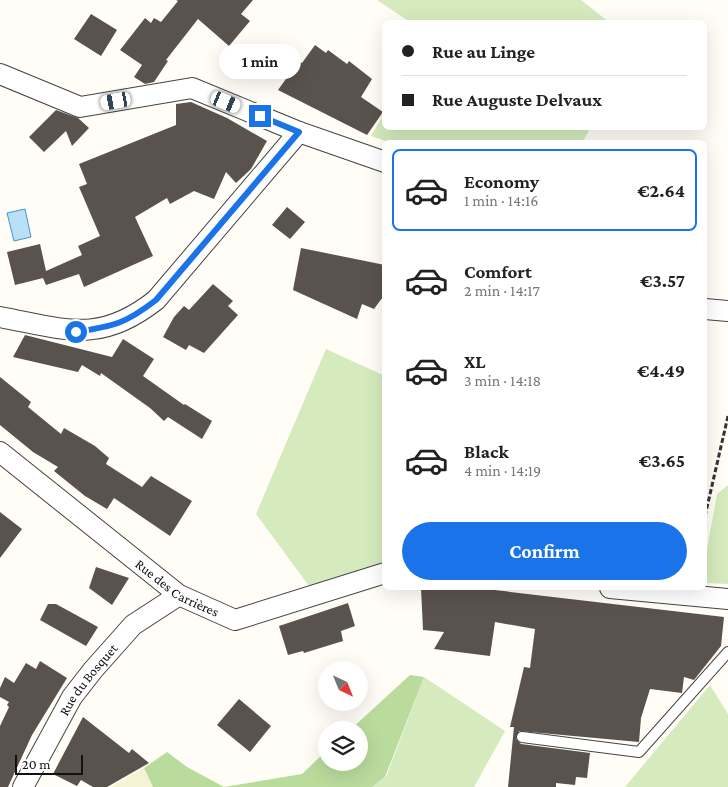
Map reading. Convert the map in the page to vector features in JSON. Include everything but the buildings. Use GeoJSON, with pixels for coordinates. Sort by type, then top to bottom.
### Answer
{"type":"FeatureCollection","features":[{"type":"Feature","properties":{"kind":"street"},"geometry":{"type":"LineString","coordinates":[[0,74],[80,107],[192,88],[299,132],[382,161]]}},
{"type":"Feature","properties":{"kind":"street"},"geometry":{"type":"LineString","coordinates":[[0,317],[76,332],[116,326],[138,315],[156,300],[299,132]]}},
{"type":"Feature","properties":{"kind":"street"},"geometry":{"type":"LineString","coordinates":[[707,309],[728,311]]}},
{"type":"Feature","properties":{"kind":"street","name":"Rue des Carrières"},"geometry":{"type":"LineString","coordinates":[[0,452],[179,595],[235,620],[382,574]]}},
{"type":"Feature","properties":{"kind":"street"},"geometry":{"type":"LineString","coordinates":[[631,590],[728,599]]}},
{"type":"Feature","properties":{"kind":"street","name":"Rue du Bosquet"},"geometry":{"type":"LineString","coordinates":[[23,787],[72,697],[93,670],[133,625],[179,595]]}},
{"type":"Feature","properties":{"kind":"lane"},"geometry":{"type":"LineString","coordinates":[[522,737],[639,752],[728,652]]}},
{"type":"Feature","properties":{"kind":"path"},"geometry":{"type":"LineString","coordinates":[[707,507],[728,416]]}},
{"type":"Feature","properties":{"kind":"shaded area"},"geometry":{"type":"Polygon","coordinates":[[[144,768],[153,787],[111,787],[144,768]]]}},
{"type":"Feature","properties":{"kind":"green space"},"geometry":{"type":"Polygon","coordinates":[[[377,0],[581,0],[606,20],[407,20],[377,0]]]}},
{"type":"Feature","properties":{"kind":"green space"},"geometry":{"type":"Polygon","coordinates":[[[382,117],[382,130],[590,130],[583,140],[382,140],[371,136],[382,117]]]}},
{"type":"Feature","properties":{"kind":"green space"},"geometry":{"type":"Polygon","coordinates":[[[326,349],[382,375],[382,563],[309,586],[256,514],[326,349]]]}},
{"type":"Feature","properties":{"kind":"green space"},"geometry":{"type":"Polygon","coordinates":[[[728,485],[728,584],[707,583],[707,549],[717,494],[728,485]]]}},
{"type":"Feature","properties":{"kind":"green space"},"geometry":{"type":"Polygon","coordinates":[[[410,675],[424,677],[385,777],[372,787],[224,787],[302,774],[318,759],[318,771],[368,771],[368,721],[360,721],[410,675]]]}},
{"type":"Feature","properties":{"kind":"green space"},"geometry":{"type":"Polygon","coordinates":[[[424,677],[505,731],[474,787],[372,787],[386,777],[424,677]]]}},
{"type":"Feature","properties":{"kind":"green space"},"geometry":{"type":"Polygon","coordinates":[[[710,685],[728,714],[728,787],[625,787],[710,685]]]}},
{"type":"Feature","properties":{"kind":"green space"},"geometry":{"type":"Polygon","coordinates":[[[167,752],[187,767],[224,787],[153,787],[144,768],[167,752]]]}},
{"type":"Feature","properties":{"kind":"water"},"geometry":{"type":"Polygon","coordinates":[[[25,209],[31,237],[14,241],[7,213],[25,209]]]}},
{"type":"Feature","properties":{"kind":"route"},"geometry":{"type":"LineString","coordinates":[[76,332],[116,326],[138,315],[156,300],[299,132],[260,116]]}}]}
